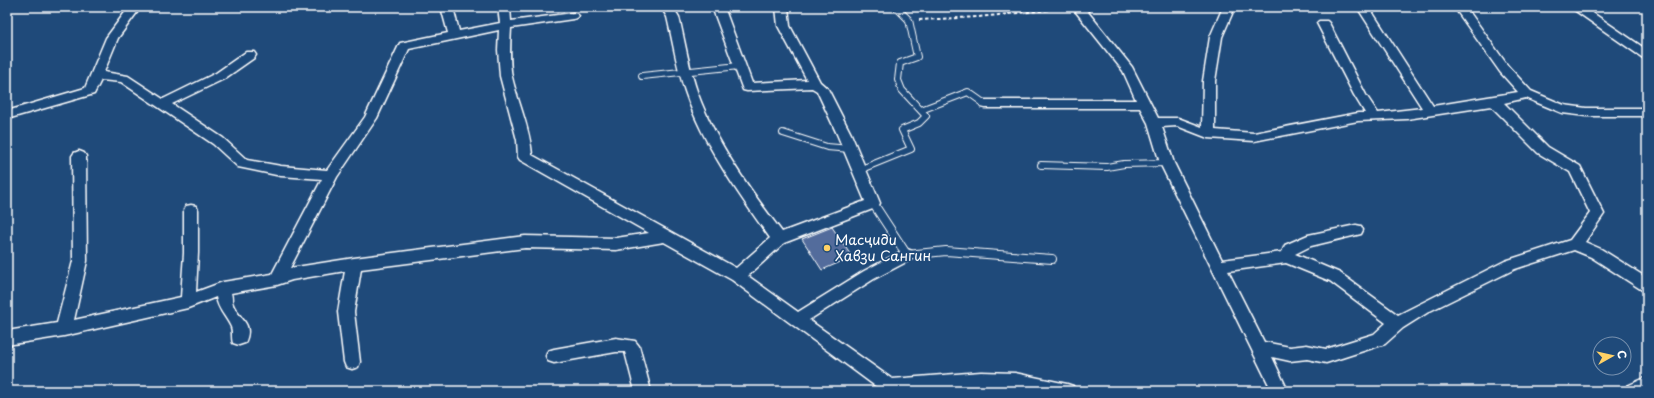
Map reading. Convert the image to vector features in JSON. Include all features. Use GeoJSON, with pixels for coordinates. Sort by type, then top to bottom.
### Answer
{"type":"FeatureCollection","features":[{"type":"Feature","properties":{"kind":"street"},"geometry":{"type":"LineString","coordinates":[[7,115],[90,91],[112,38],[135,7]]}},
{"type":"Feature","properties":{"kind":"street"},"geometry":{"type":"LineString","coordinates":[[447,7],[455,36]]}},
{"type":"Feature","properties":{"kind":"street"},"geometry":{"type":"LineString","coordinates":[[504,7],[506,17],[504,50],[506,76],[524,140],[525,157],[737,276],[890,389],[981,379],[1015,380],[1067,391]]}},
{"type":"Feature","properties":{"kind":"street"},"geometry":{"type":"LineString","coordinates":[[667,7],[673,18],[692,94],[716,146],[778,239]]}},
{"type":"Feature","properties":{"kind":"street"},"geometry":{"type":"LineString","coordinates":[[718,7],[747,87],[814,84],[822,88],[873,203],[778,239],[737,276]]}},
{"type":"Feature","properties":{"kind":"street"},"geometry":{"type":"LineString","coordinates":[[782,7],[784,26],[814,84]]}},
{"type":"Feature","properties":{"kind":"street"},"geometry":{"type":"LineString","coordinates":[[1078,7],[1128,70],[1154,122],[1167,163],[1280,391]]}},
{"type":"Feature","properties":{"kind":"street"},"geometry":{"type":"LineString","coordinates":[[1208,134],[1209,81],[1216,37],[1229,7]]}},
{"type":"Feature","properties":{"kind":"street"},"geometry":{"type":"LineString","coordinates":[[1363,7],[1430,111]]}},
{"type":"Feature","properties":{"kind":"street"},"geometry":{"type":"LineString","coordinates":[[1460,7],[1504,69],[1527,94],[1562,109],[1586,112],[1647,112]]}},
{"type":"Feature","properties":{"kind":"street"},"geometry":{"type":"LineString","coordinates":[[1576,7],[1647,55]]}},
{"type":"Feature","properties":{"kind":"street"},"geometry":{"type":"LineString","coordinates":[[277,279],[331,176],[371,118],[404,46],[506,25],[573,16]]}},
{"type":"Feature","properties":{"kind":"street"},"geometry":{"type":"LineString","coordinates":[[1323,23],[1360,96],[1374,118]]}},
{"type":"Feature","properties":{"kind":"street"},"geometry":{"type":"LineString","coordinates":[[162,104],[220,76],[250,55]]}},
{"type":"Feature","properties":{"kind":"street"},"geometry":{"type":"LineString","coordinates":[[96,75],[124,79],[218,141],[242,164],[281,171],[331,176]]}},
{"type":"Feature","properties":{"kind":"street"},"geometry":{"type":"LineString","coordinates":[[1154,122],[1178,122],[1208,134],[1254,138],[1358,117],[1374,118],[1430,111],[1495,102],[1527,94]]}},
{"type":"Feature","properties":{"kind":"street"},"geometry":{"type":"LineString","coordinates":[[985,104],[1041,102],[1145,104]]}},
{"type":"Feature","properties":{"kind":"street"},"geometry":{"type":"LineString","coordinates":[[1258,347],[1283,353],[1307,352],[1326,356],[1379,339],[1397,323],[1425,307],[1510,265],[1575,244],[1597,214],[1575,169],[1543,150],[1495,102]]}},
{"type":"Feature","properties":{"kind":"street"},"geometry":{"type":"LineString","coordinates":[[64,329],[80,261],[79,156]]}},
{"type":"Feature","properties":{"kind":"street"},"geometry":{"type":"LineString","coordinates":[[188,302],[191,252],[191,210]]}},
{"type":"Feature","properties":{"kind":"street"},"geometry":{"type":"LineString","coordinates":[[1288,257],[1290,249],[1308,241],[1356,230]]}},
{"type":"Feature","properties":{"kind":"street"},"geometry":{"type":"LineString","coordinates":[[7,338],[64,329],[188,302],[223,288],[277,279],[291,274],[354,264],[525,242],[616,244],[668,236]]}},
{"type":"Feature","properties":{"kind":"street"},"geometry":{"type":"LineString","coordinates":[[1575,244],[1596,253],[1647,286]]}},
{"type":"Feature","properties":{"kind":"street"},"geometry":{"type":"LineString","coordinates":[[797,320],[869,275],[907,255]]}},
{"type":"Feature","properties":{"kind":"street"},"geometry":{"type":"LineString","coordinates":[[1218,266],[1288,257],[1336,277],[1397,323]]}},
{"type":"Feature","properties":{"kind":"street"},"geometry":{"type":"LineString","coordinates":[[352,362],[346,312],[354,264]]}},
{"type":"Feature","properties":{"kind":"street"},"geometry":{"type":"LineString","coordinates":[[223,288],[225,305],[240,327],[239,338]]}},
{"type":"Feature","properties":{"kind":"street"},"geometry":{"type":"LineString","coordinates":[[554,356],[616,345],[629,346],[633,351],[643,391]]}},
{"type":"Feature","properties":{"kind":"street"},"geometry":{"type":"LineString","coordinates":[[1633,391],[1647,384]]}},
{"type":"Feature","properties":{"kind":"lane"},"geometry":{"type":"LineString","coordinates":[[859,170],[911,150],[902,130],[919,123],[926,116],[902,90],[898,80],[900,63],[917,57],[909,20],[896,7]]}},
{"type":"Feature","properties":{"kind":"lane"},"geometry":{"type":"LineString","coordinates":[[642,76],[739,66]]}},
{"type":"Feature","properties":{"kind":"lane"},"geometry":{"type":"LineString","coordinates":[[921,110],[968,92],[985,104]]}},
{"type":"Feature","properties":{"kind":"lane"},"geometry":{"type":"LineString","coordinates":[[783,133],[827,147],[850,149]]}},
{"type":"Feature","properties":{"kind":"lane"},"geometry":{"type":"LineString","coordinates":[[1041,165],[1107,167],[1124,164],[1167,163]]}},
{"type":"Feature","properties":{"kind":"lane"},"geometry":{"type":"LineString","coordinates":[[873,203],[907,255],[946,251],[1052,259]]}},
{"type":"Feature","properties":{"kind":"path"},"geometry":{"type":"LineString","coordinates":[[1005,7],[1009,14]]}},
{"type":"Feature","properties":{"kind":"path"},"geometry":{"type":"LineString","coordinates":[[909,20],[1049,10],[1047,7]]}},
{"type":"Feature","properties":{"kind":"building","name":"Масҷиди Хавзи Сангин"},"geometry":{"type":"Polygon","coordinates":[[[832,227],[852,257],[822,270],[802,239],[832,227]]]}},
{"type":"Feature","properties":{"kind":"place","name":"Масҷиди Хавзи Сангин"},"geometry":{"type":"Point","coordinates":[827,248]}}]}
